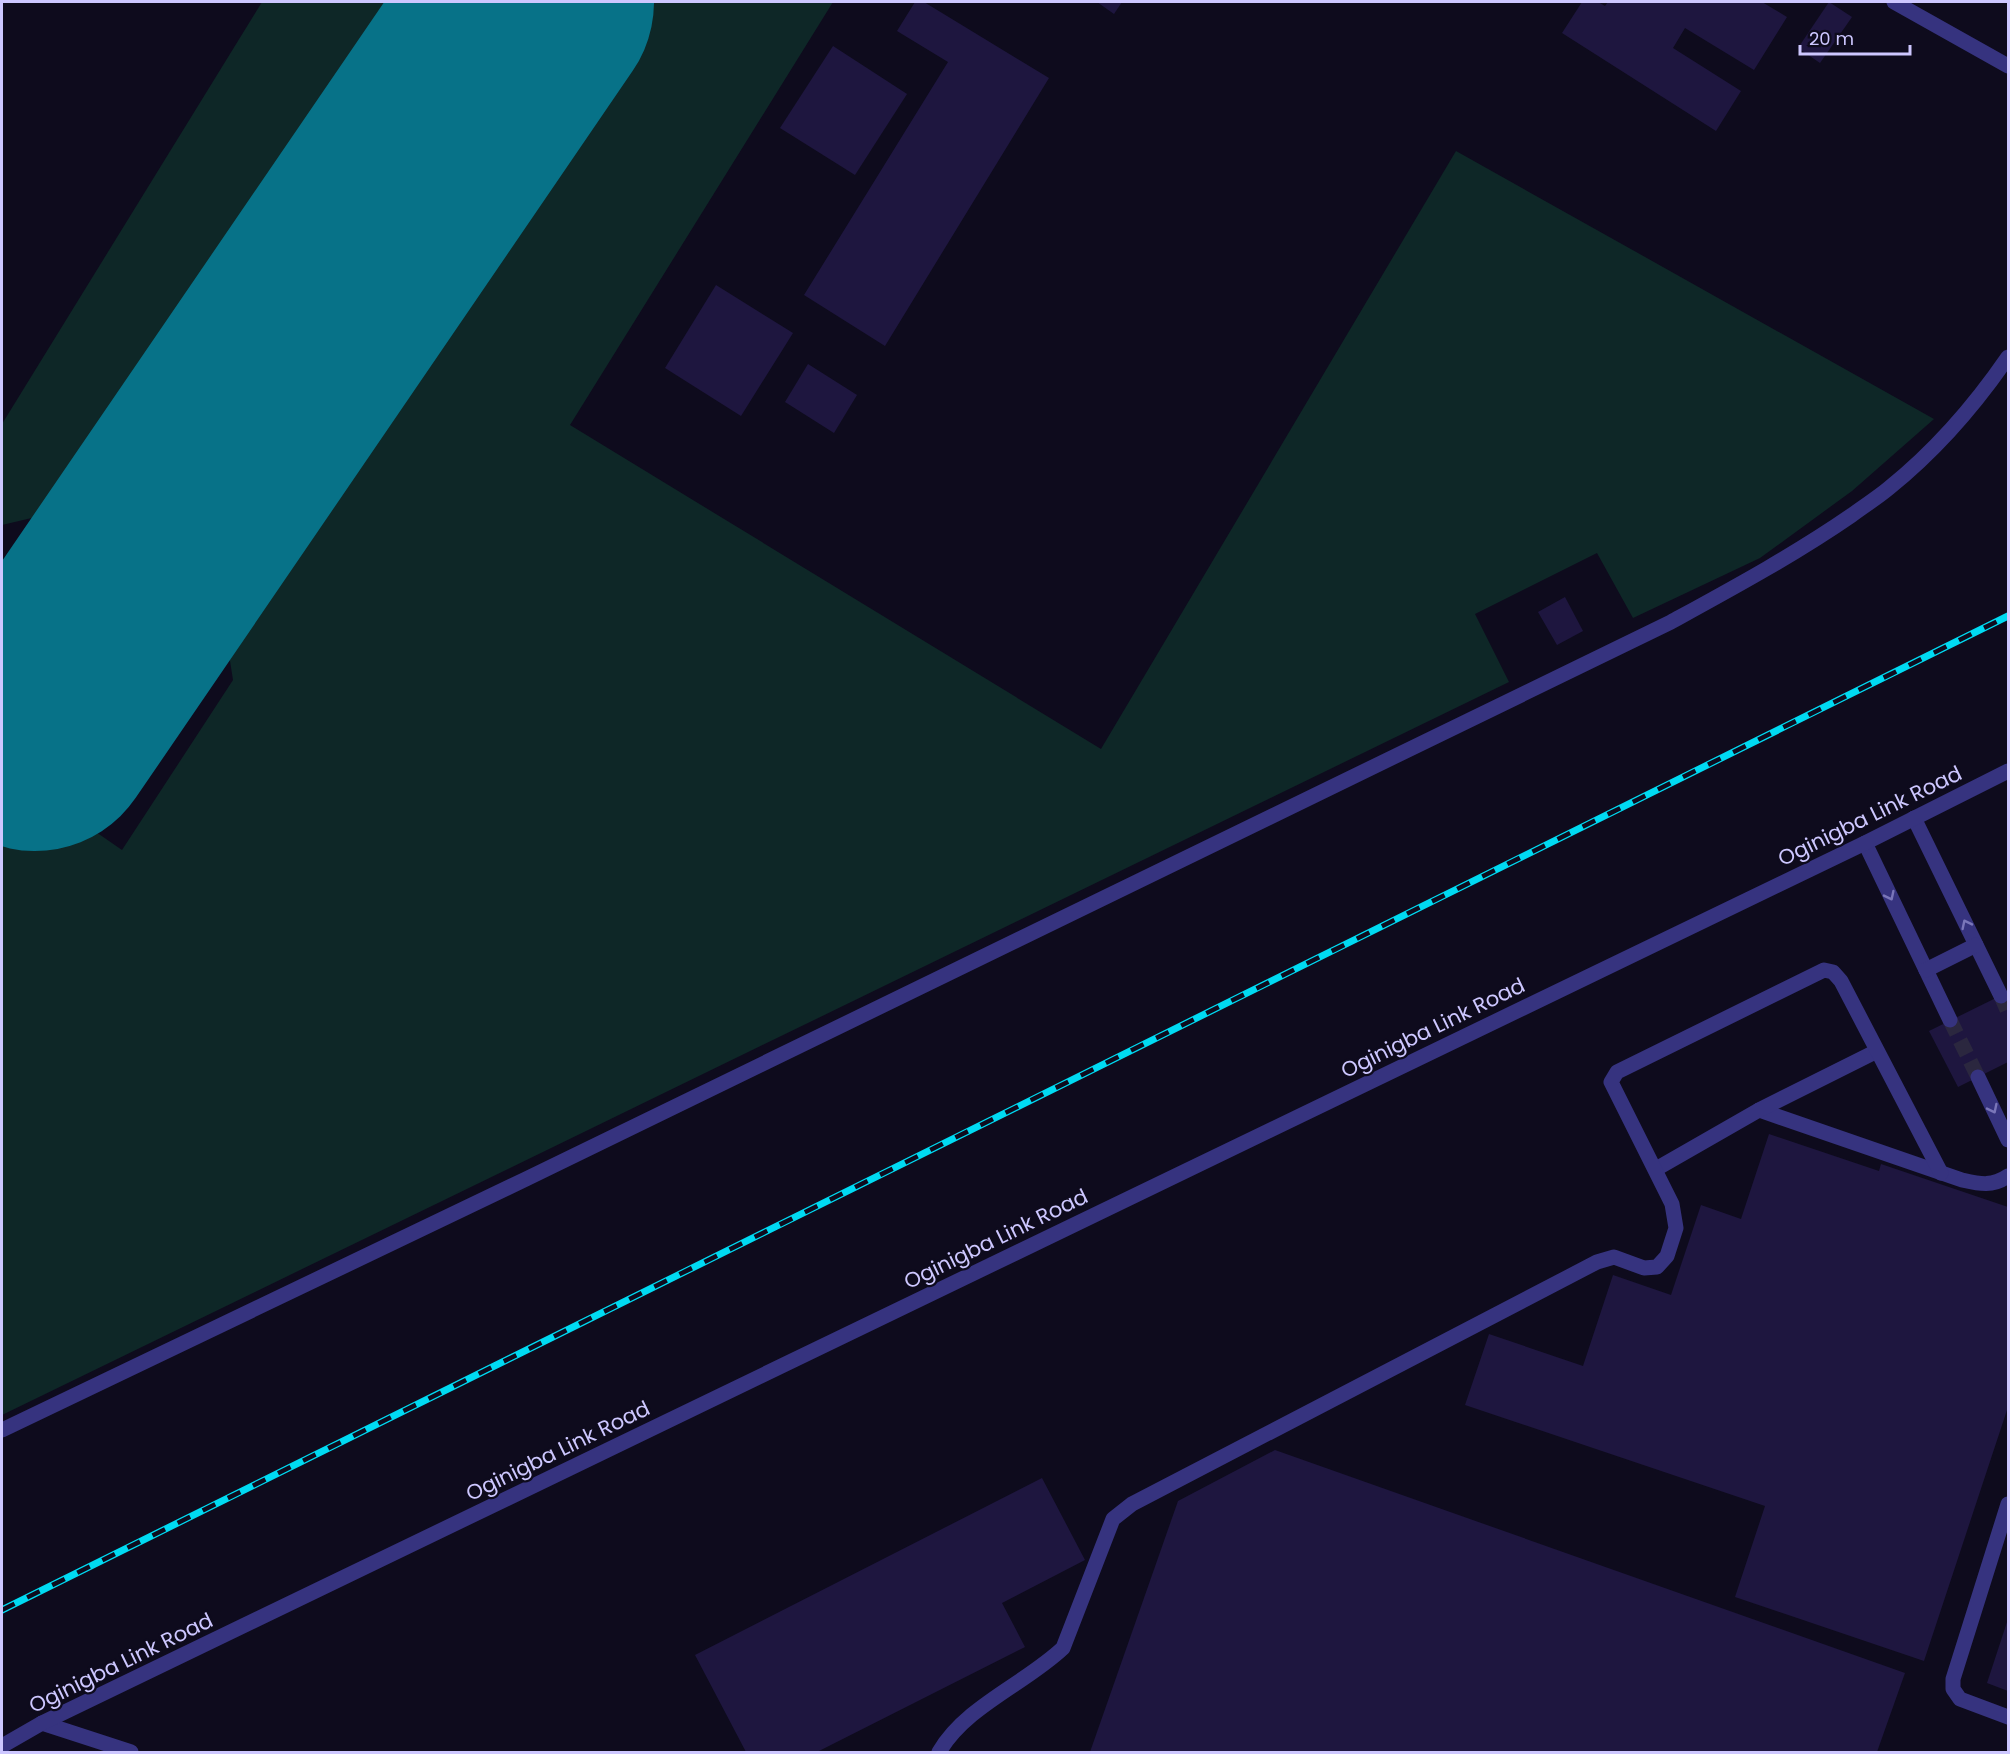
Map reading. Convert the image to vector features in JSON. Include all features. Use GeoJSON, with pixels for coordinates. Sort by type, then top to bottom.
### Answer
{"type":"FeatureCollection","features":[{"type":"Feature","properties":{"kind":"street"},"geometry":{"type":"LineString","coordinates":[[1894,2],[2008,66]]}},
{"type":"Feature","properties":{"kind":"street"},"geometry":{"type":"LineString","coordinates":[[2,1430],[537,1174],[1671,622],[1775,564],[1889,489],[1936,445],[1982,394],[2008,357]]}},
{"type":"Feature","properties":{"kind":"street","name":"Oginigba Link Road"},"geometry":{"type":"LineString","coordinates":[[2,1746],[42,1723],[1865,843],[2008,771]]}},
{"type":"Feature","properties":{"kind":"street"},"geometry":{"type":"LineString","coordinates":[[1914,818],[2001,996]]}},
{"type":"Feature","properties":{"kind":"street"},"geometry":{"type":"LineString","coordinates":[[1865,843],[1950,1020]]}},
{"type":"Feature","properties":{"kind":"street"},"geometry":{"type":"LineString","coordinates":[[1926,970],[1976,945]]}},
{"type":"Feature","properties":{"kind":"street"},"geometry":{"type":"LineString","coordinates":[[939,1752],[946,1740],[966,1720],[1048,1662],[1063,1648],[1113,1519],[1132,1504],[1597,1262],[1614,1257],[1644,1268],[1657,1267],[1667,1256],[1676,1228],[1672,1204],[1611,1082],[1617,1072],[1824,970],[1833,972],[1841,981],[1941,1173]]}},
{"type":"Feature","properties":{"kind":"street"},"geometry":{"type":"LineString","coordinates":[[1656,1169],[1759,1110],[1877,1051]]}},
{"type":"Feature","properties":{"kind":"street"},"geometry":{"type":"LineString","coordinates":[[1978,1077],[2008,1140]]}},
{"type":"Feature","properties":{"kind":"street"},"geometry":{"type":"LineString","coordinates":[[1759,1110],[1962,1180],[1982,1184],[1999,1183],[2008,1176]]}},
{"type":"Feature","properties":{"kind":"street"},"geometry":{"type":"LineString","coordinates":[[2008,1504],[1953,1679],[1953,1689],[1960,1699],[2008,1717]]}},
{"type":"Feature","properties":{"kind":"street"},"geometry":{"type":"LineString","coordinates":[[42,1723],[130,1752]]}},
{"type":"Feature","properties":{"kind":"green space"},"geometry":{"type":"Polygon","coordinates":[[[262,2],[454,2],[116,498],[2,525],[2,424],[262,2]]]}},
{"type":"Feature","properties":{"kind":"green space"},"geometry":{"type":"Polygon","coordinates":[[[603,2],[833,2],[570,425],[1101,749],[1456,151],[1934,419],[1852,491],[1760,558],[1633,618],[1597,553],[1475,614],[1509,682],[2,1415],[2,767],[122,850],[233,680],[215,566],[603,2]]]}},
{"type":"Feature","properties":{"kind":"building"},"geometry":{"type":"Polygon","coordinates":[[[915,2],[924,2],[1049,78],[885,346],[804,295],[948,62],[897,31],[915,2]]]}},
{"type":"Feature","properties":{"kind":"building"},"geometry":{"type":"Polygon","coordinates":[[[1097,2],[1122,2],[1114,14],[1097,2]]]}},
{"type":"Feature","properties":{"kind":"building"},"geometry":{"type":"Polygon","coordinates":[[[1582,2],[1598,2],[1605,6],[1608,2],[1762,2],[1787,17],[1754,70],[1685,28],[1673,48],[1741,91],[1716,131],[1562,33],[1582,2]]]}},
{"type":"Feature","properties":{"kind":"building"},"geometry":{"type":"Polygon","coordinates":[[[1829,2],[1852,17],[1820,63],[1798,48],[1829,2]]]}},
{"type":"Feature","properties":{"kind":"building"},"geometry":{"type":"Polygon","coordinates":[[[833,46],[907,94],[855,175],[780,128],[833,46]]]}},
{"type":"Feature","properties":{"kind":"building"},"geometry":{"type":"Polygon","coordinates":[[[716,285],[793,333],[741,416],[665,368],[716,285]]]}},
{"type":"Feature","properties":{"kind":"building"},"geometry":{"type":"Polygon","coordinates":[[[808,364],[857,395],[834,433],[785,402],[808,364]]]}},
{"type":"Feature","properties":{"kind":"building"},"geometry":{"type":"Polygon","coordinates":[[[1565,597],[1583,631],[1557,645],[1538,612],[1565,597]]]}},
{"type":"Feature","properties":{"kind":"building"},"geometry":{"type":"Polygon","coordinates":[[[2008,992],[2008,1062],[1958,1087],[1929,1031],[2008,992]]]}},
{"type":"Feature","properties":{"kind":"building"},"geometry":{"type":"Polygon","coordinates":[[[1769,1134],[1879,1171],[1881,1164],[2008,1207],[2008,1407],[1924,1661],[1735,1597],[1765,1506],[1465,1405],[1489,1334],[1583,1366],[1613,1275],[1671,1295],[1701,1205],[1741,1219],[1769,1134]]]}},
{"type":"Feature","properties":{"kind":"building"},"geometry":{"type":"Polygon","coordinates":[[[1275,1450],[1905,1673],[1877,1752],[1090,1752],[1178,1501],[1275,1450]]]}},
{"type":"Feature","properties":{"kind":"building"},"geometry":{"type":"Polygon","coordinates":[[[1042,1478],[1085,1560],[1002,1603],[1025,1647],[817,1752],[746,1752],[695,1655],[1042,1478]]]}},
{"type":"Feature","properties":{"kind":"building"},"geometry":{"type":"Polygon","coordinates":[[[2008,1619],[2008,1691],[1987,1683],[2008,1619]]]}},
{"type":"Feature","properties":{"kind":"runway"},"geometry":{"type":"LineString","coordinates":[[35,729],[532,2]]}},
{"type":"Feature","properties":{"kind":"tunnel"},"geometry":{"type":"LineString","coordinates":[[2001,996],[2008,1012]]}},
{"type":"Feature","properties":{"kind":"tunnel"},"geometry":{"type":"LineString","coordinates":[[1950,1020],[1978,1077]]}},
{"type":"Feature","properties":{"kind":"railway"},"geometry":{"type":"LineString","coordinates":[[2,1610],[2008,616]]}}]}
